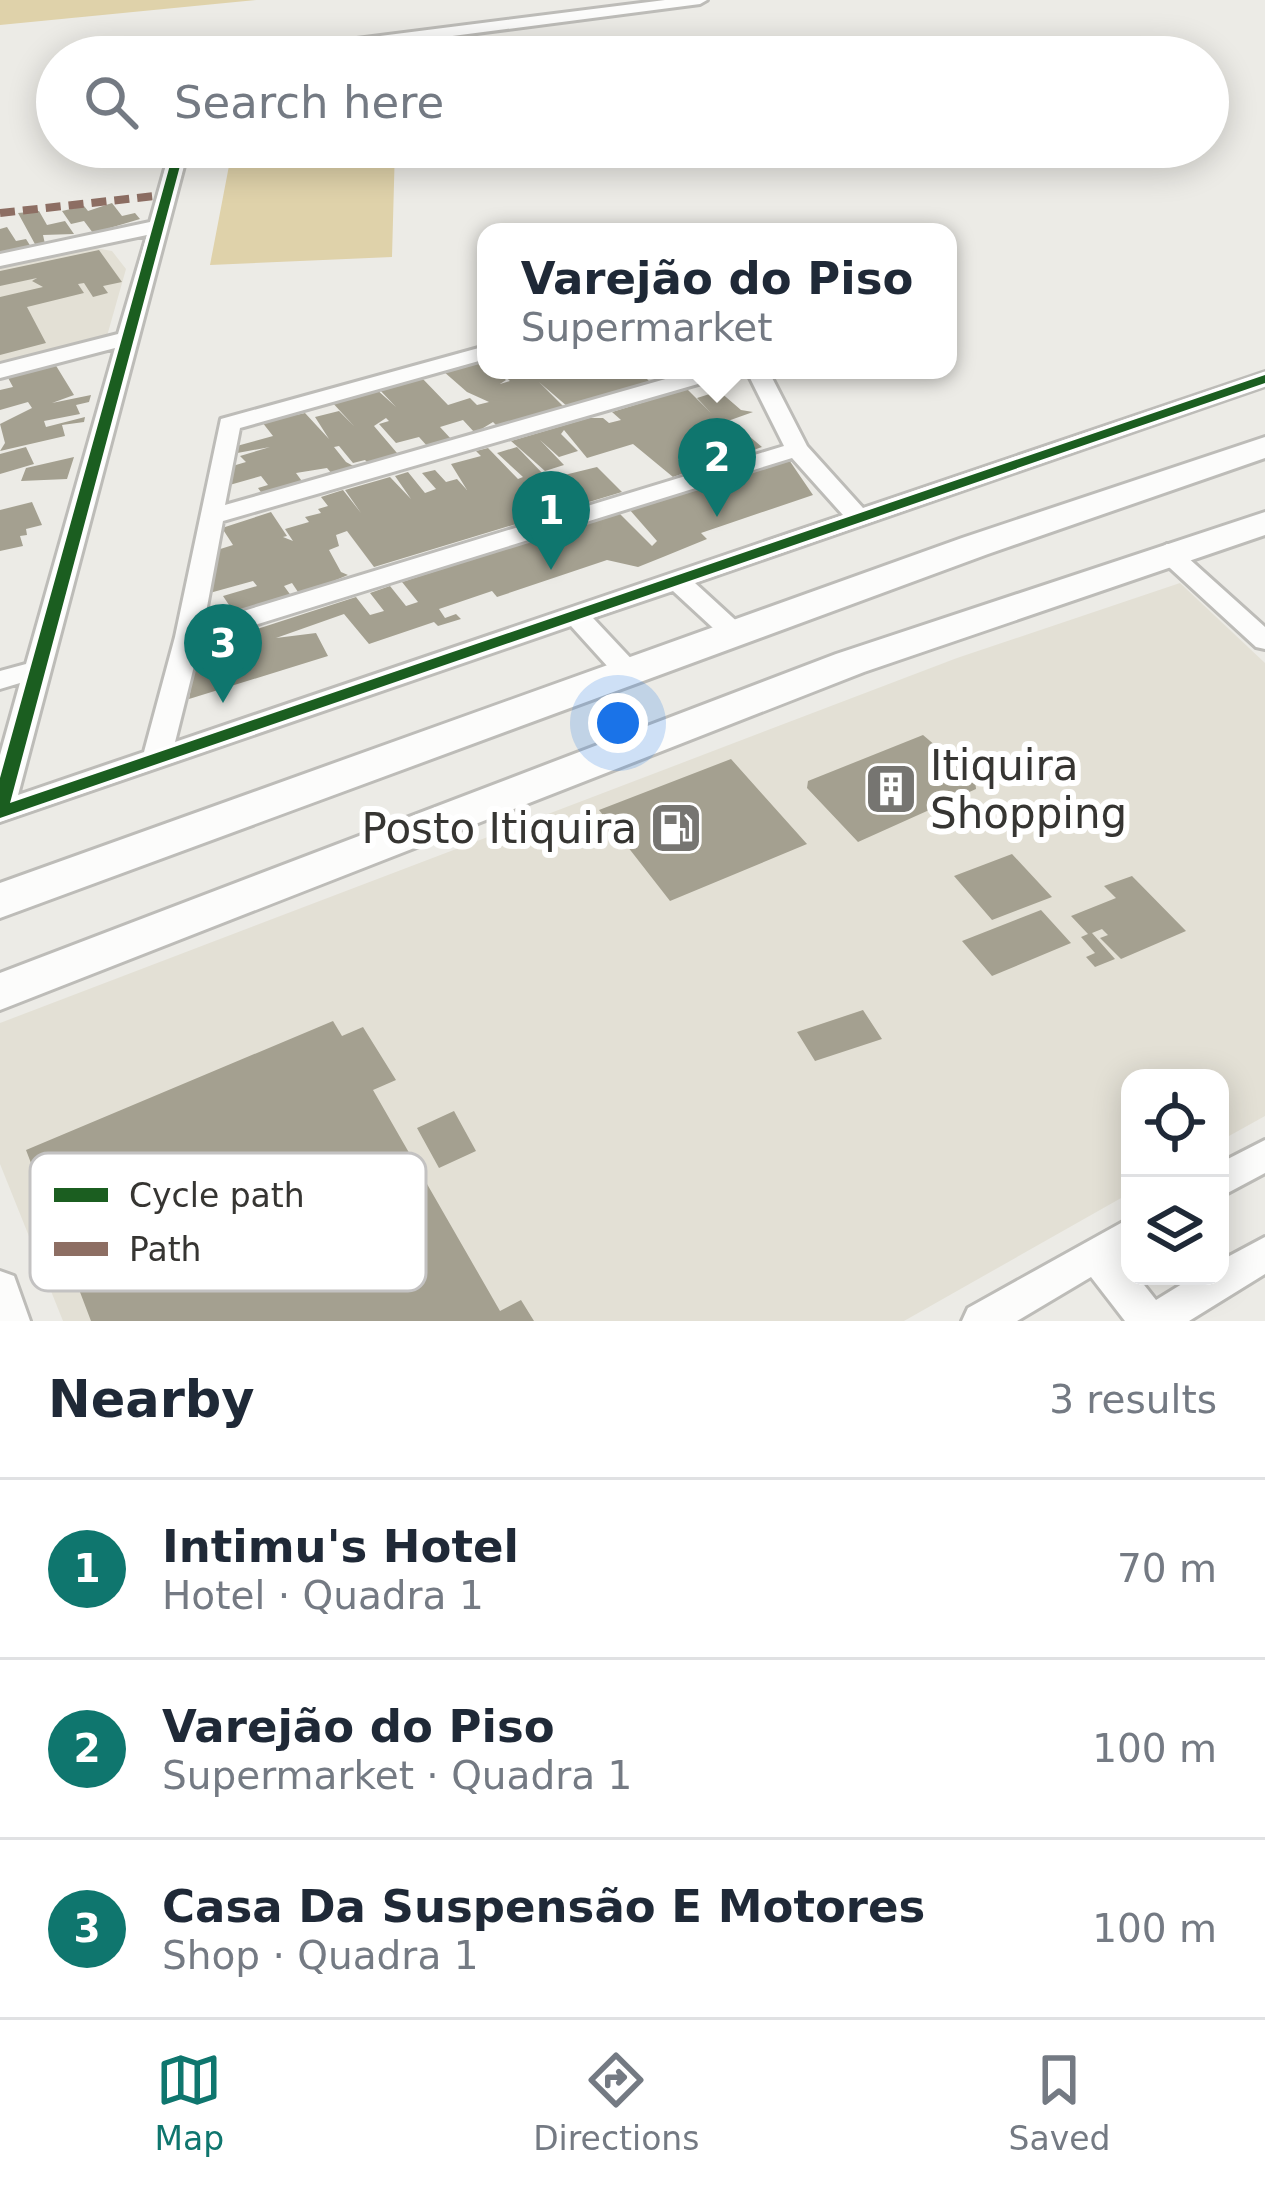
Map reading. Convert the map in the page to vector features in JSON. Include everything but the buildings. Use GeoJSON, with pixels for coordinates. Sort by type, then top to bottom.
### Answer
{"type":"FeatureCollection","features":[{"type":"Feature","properties":{"kind":"highway"},"geometry":{"type":"LineString","coordinates":[[0,901],[734,633],[1265,447]]}},
{"type":"Feature","properties":{"kind":"highway"},"geometry":{"type":"LineString","coordinates":[[0,992],[850,663],[1265,523]]}},
{"type":"Feature","properties":{"kind":"street"},"geometry":{"type":"LineString","coordinates":[[418,36],[700,0]]}},
{"type":"Feature","properties":{"kind":"street"},"geometry":{"type":"LineString","coordinates":[[0,810],[175,168]]}},
{"type":"Feature","properties":{"kind":"street"},"geometry":{"type":"LineString","coordinates":[[0,260],[160,226]]}},
{"type":"Feature","properties":{"kind":"street"},"geometry":{"type":"LineString","coordinates":[[0,371],[129,338]]}},
{"type":"Feature","properties":{"kind":"street"},"geometry":{"type":"LineString","coordinates":[[156,761],[188,637],[229,424],[477,355]]}},
{"type":"Feature","properties":{"kind":"street"},"geometry":{"type":"LineString","coordinates":[[210,517],[690,379]]}},
{"type":"Feature","properties":{"kind":"street"},"geometry":{"type":"LineString","coordinates":[[762,379],[797,449],[858,517]]}},
{"type":"Feature","properties":{"kind":"street"},"geometry":{"type":"LineString","coordinates":[[0,810],[156,761],[1265,379]]}},
{"type":"Feature","properties":{"kind":"street"},"geometry":{"type":"LineString","coordinates":[[188,637],[797,449]]}},
{"type":"Feature","properties":{"kind":"street"},"geometry":{"type":"LineString","coordinates":[[1167,553],[1265,641]]}},
{"type":"Feature","properties":{"kind":"street"},"geometry":{"type":"LineString","coordinates":[[677,580],[734,633]]}},
{"type":"Feature","properties":{"kind":"street"},"geometry":{"type":"LineString","coordinates":[[576,615],[628,672]]}},
{"type":"Feature","properties":{"kind":"street"},"geometry":{"type":"LineString","coordinates":[[0,680],[40,668]]}},
{"type":"Feature","properties":{"kind":"street"},"geometry":{"type":"LineString","coordinates":[[1227,1177],[1265,1155]]}},
{"type":"Feature","properties":{"kind":"street"},"geometry":{"type":"LineString","coordinates":[[982,1321],[1113,1244],[1152,1321],[1265,1255]]}},
{"type":"Feature","properties":{"kind":"street"},"geometry":{"type":"LineString","coordinates":[[0,1288],[10,1321]]}},
{"type":"Feature","properties":{"kind":"shaded area"},"geometry":{"type":"Polygon","coordinates":[[[0,0],[256,0],[0,25],[0,0]]]}},
{"type":"Feature","properties":{"kind":"shaded area"},"geometry":{"type":"Polygon","coordinates":[[[229,168],[394,168],[392,257],[210,265],[229,168]]]}},
{"type":"Feature","properties":{"kind":"shaded area"},"geometry":{"type":"Polygon","coordinates":[[[90,247],[112,251],[126,269],[107,336],[0,362],[0,268],[90,247]]]}},
{"type":"Feature","properties":{"kind":"shaded area"},"geometry":{"type":"Polygon","coordinates":[[[1180,583],[1265,663],[1265,1116],[1229,1136],[1229,1069],[1121,1069],[1121,1198],[904,1321],[63,1321],[51,1291],[426,1291],[426,1153],[30,1153],[30,1239],[0,1164],[0,1023],[957,658],[1180,583]]]}},
{"type":"Feature","properties":{"kind":"marked path"},"geometry":{"type":"LineString","coordinates":[[0,213],[155,196]]}},
{"type":"Feature","properties":{"kind":"cycle path"},"geometry":{"type":"LineString","coordinates":[[0,808],[174,168]]}},
{"type":"Feature","properties":{"kind":"cycle path"},"geometry":{"type":"LineString","coordinates":[[0,812],[1265,379]]}},
{"type":"Feature","properties":{"kind":"place","name":"Varejão do Piso"},"geometry":{"type":"Point","coordinates":[717,517]}},
{"type":"Feature","properties":{"kind":"place","name":"Intimu's Hotel"},"geometry":{"type":"Point","coordinates":[551,570]}},
{"type":"Feature","properties":{"kind":"place","name":"Casa Da Suspensão E Motores"},"geometry":{"type":"Point","coordinates":[223,703]}},
{"type":"Feature","properties":{"kind":"place","name":"Itiquira Shopping"},"geometry":{"type":"Point","coordinates":[891,789]}},
{"type":"Feature","properties":{"kind":"place","name":"Posto Itiquira"},"geometry":{"type":"Point","coordinates":[676,828]}}]}
